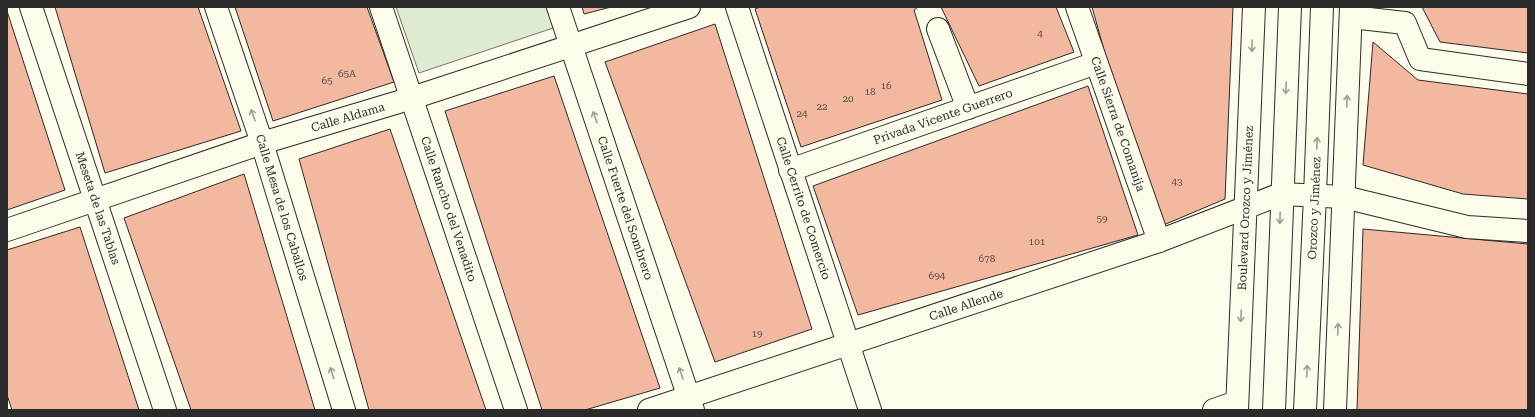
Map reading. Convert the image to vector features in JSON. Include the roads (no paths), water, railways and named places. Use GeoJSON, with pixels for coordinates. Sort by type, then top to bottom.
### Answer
{"type":"FeatureCollection","features":[{"type":"Feature","properties":{"kind":"main road","name":"Meseta de las Tablas"},"geometry":{"type":"LineString","coordinates":[[31,7],[164,410]]}},
{"type":"Feature","properties":{"kind":"main road","name":"Calle Mesa de los Caballos"},"geometry":{"type":"LineString","coordinates":[[216,7],[262,143],[344,410]]}},
{"type":"Feature","properties":{"kind":"main road","name":"Calle Rancho del Venadito"},"geometry":{"type":"LineString","coordinates":[[381,7],[516,410]]}},
{"type":"Feature","properties":{"kind":"main road","name":"Calle Fuerte del Sombrero"},"geometry":{"type":"LineString","coordinates":[[558,7],[691,403]]}},
{"type":"Feature","properties":{"kind":"main road","name":"Calle Aldama"},"geometry":{"type":"LineString","coordinates":[[7,230],[95,202],[262,143],[412,98],[689,7]]}},
{"type":"Feature","properties":{"kind":"main road","name":"Calle Cerrito de Comercio"},"geometry":{"type":"LineString","coordinates":[[737,7],[870,410]]}},
{"type":"Feature","properties":{"kind":"main road","name":"Calle Sierra de Comanija"},"geometry":{"type":"LineString","coordinates":[[1077,7],[1158,241]]}},
{"type":"Feature","properties":{"kind":"main road","name":"Boulevard Orozco y Jiménez"},"geometry":{"type":"LineString","coordinates":[[1237,406],[1254,7]]}},
{"type":"Feature","properties":{"kind":"main road"},"geometry":{"type":"LineString","coordinates":[[1274,410],[1281,194],[1290,7]]}},
{"type":"Feature","properties":{"kind":"main road","name":"Orozco y Jiménez"},"geometry":{"type":"LineString","coordinates":[[1305,410],[1322,7]]}},
{"type":"Feature","properties":{"kind":"main road"},"geometry":{"type":"LineString","coordinates":[[1335,410],[1351,12],[1405,24],[1420,59],[1528,74]]}},
{"type":"Feature","properties":{"kind":"main road"},"geometry":{"type":"LineString","coordinates":[[938,29],[968,108]]}},
{"type":"Feature","properties":{"kind":"main road","name":"Privada Vicente Guerrero"},"geometry":{"type":"LineString","coordinates":[[790,170],[1096,63]]}},
{"type":"Feature","properties":{"kind":"main road","name":"Calle Allende"},"geometry":{"type":"LineString","coordinates":[[649,410],[691,403],[847,344],[1158,241],[1281,194]]}},
{"type":"Feature","properties":{"kind":"main road"},"geometry":{"type":"LineString","coordinates":[[1281,194],[1344,197],[1467,226],[1528,231]]}},
{"type":"Feature","properties":{"kind":"main road"},"geometry":{"type":"LineString","coordinates":[[1214,410],[1237,406]]}}]}
